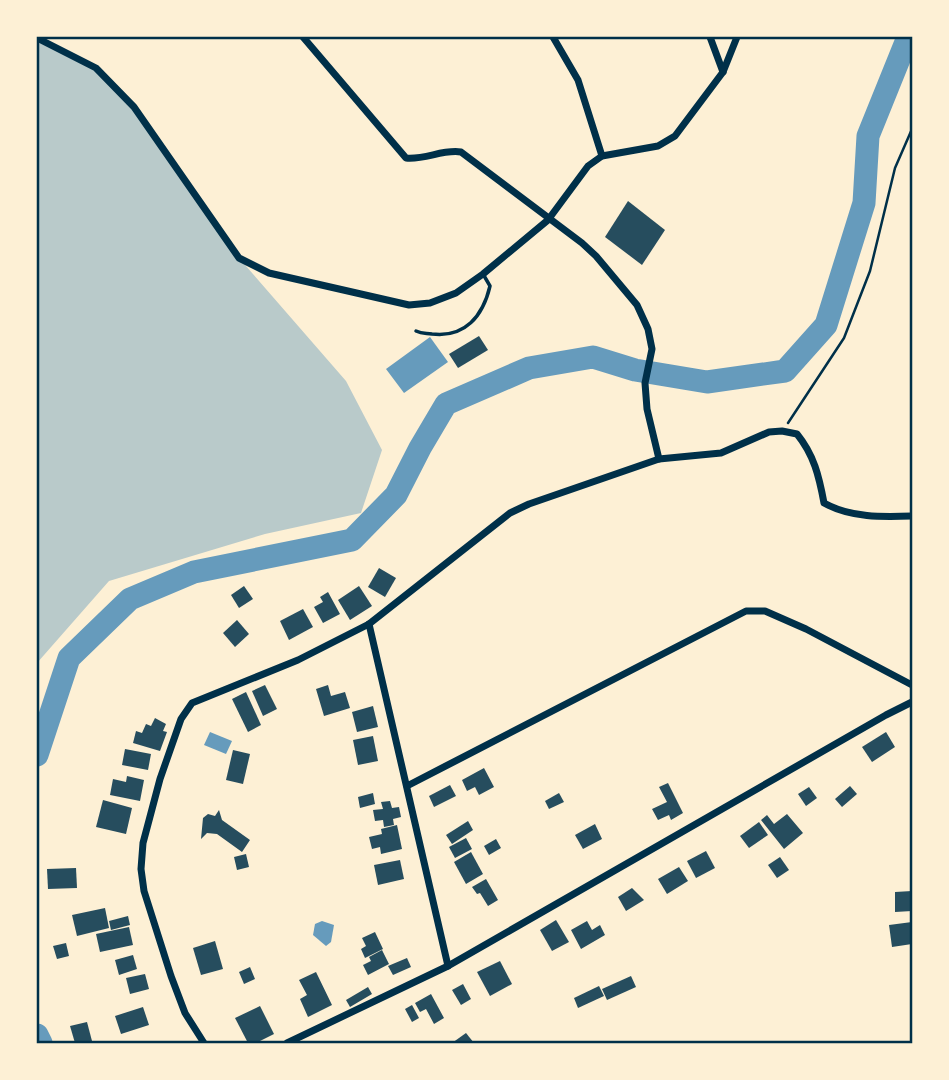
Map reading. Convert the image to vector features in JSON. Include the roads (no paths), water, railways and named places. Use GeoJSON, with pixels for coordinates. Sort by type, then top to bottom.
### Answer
{"type":"FeatureCollection","features":[{"type":"Feature","properties":{"kind":"street"},"geometry":{"type":"LineString","coordinates":[[37,37],[96,68],[134,107],[239,258],[268,273],[409,305],[430,303],[456,293],[483,274],[548,220],[588,166],[602,156],[659,146],[675,136],[723,72],[737,37]]}},
{"type":"Feature","properties":{"kind":"street"},"geometry":{"type":"LineString","coordinates":[[303,37],[406,158],[461,152],[596,256],[637,305],[648,329],[652,349],[645,383],[647,409],[659,459]]}},
{"type":"Feature","properties":{"kind":"street"},"geometry":{"type":"LineString","coordinates":[[553,37],[578,80],[602,156]]}},
{"type":"Feature","properties":{"kind":"street"},"geometry":{"type":"LineString","coordinates":[[710,37],[723,72]]}},
{"type":"Feature","properties":{"kind":"street"},"geometry":{"type":"LineString","coordinates":[[204,1043],[185,1013],[171,976],[144,891],[141,869],[147,830],[181,719],[192,703],[298,660],[369,624],[510,513],[659,459],[721,453],[769,432],[797,434],[809,448],[817,467],[824,503],[848,513],[882,517],[912,516]]}},
{"type":"Feature","properties":{"kind":"street"},"geometry":{"type":"LineString","coordinates":[[407,786],[746,611],[765,611],[786,620],[912,685]]}},
{"type":"Feature","properties":{"kind":"street"},"geometry":{"type":"LineString","coordinates":[[369,624],[448,967]]}},
{"type":"Feature","properties":{"kind":"street"},"geometry":{"type":"LineString","coordinates":[[287,1043],[448,967],[912,702]]}},
{"type":"Feature","properties":{"kind":"lane"},"geometry":{"type":"LineString","coordinates":[[416,331],[419,334],[440,335],[454,334],[465,328],[487,299],[490,286],[483,274]]}},
{"type":"Feature","properties":{"kind":"water"},"geometry":{"type":"Polygon","coordinates":[[[430,337],[448,362],[404,393],[386,369],[430,337]]]}},
{"type":"Feature","properties":{"kind":"water"},"geometry":{"type":"Polygon","coordinates":[[[210,732],[232,741],[226,754],[204,745],[210,732]]]}},
{"type":"Feature","properties":{"kind":"water"},"geometry":{"type":"Polygon","coordinates":[[[322,921],[334,925],[331,942],[326,946],[313,935],[315,924],[322,921]]]}},
{"type":"Feature","properties":{"kind":"waterway"},"geometry":{"type":"LineString","coordinates":[[37,755],[69,658],[130,599],[194,572],[352,540],[396,495],[446,404],[529,368],[593,357],[635,370],[707,382],[785,371],[826,325],[864,203],[868,136],[908,37]]}},
{"type":"Feature","properties":{"kind":"waterway"},"geometry":{"type":"LineString","coordinates":[[37,1035],[41,1043]]}}]}
